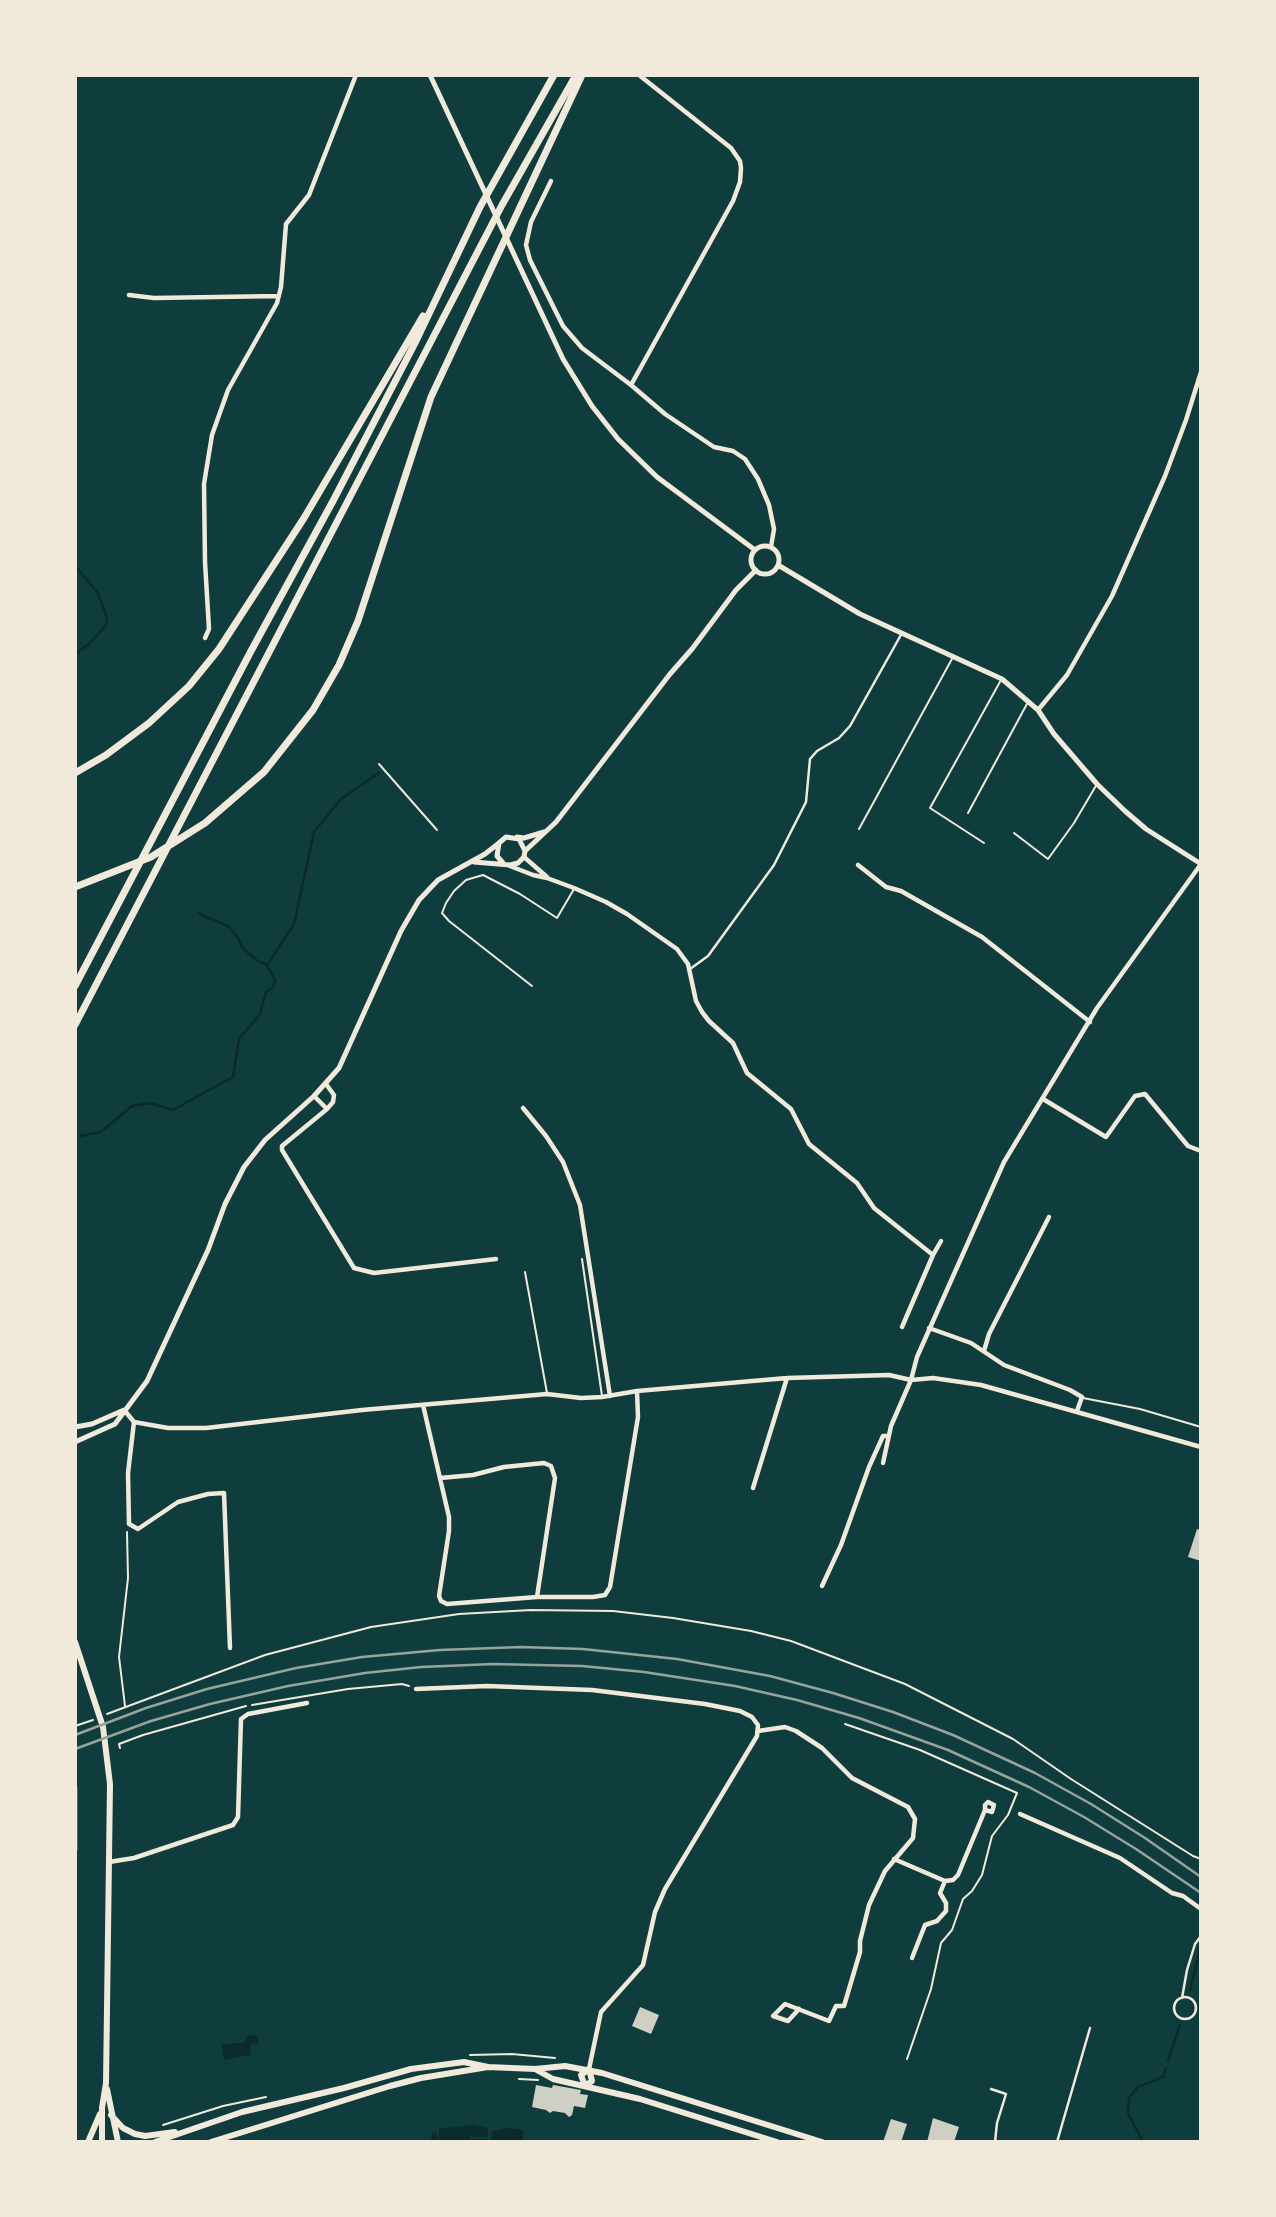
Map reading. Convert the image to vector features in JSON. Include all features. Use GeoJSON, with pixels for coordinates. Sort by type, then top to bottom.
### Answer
{"type":"FeatureCollection","features":[{"type":"Feature","properties":{"kind":"highway"},"geometry":{"type":"LineString","coordinates":[[75,986],[352,465],[415,343],[480,207],[554,75]]}},
{"type":"Feature","properties":{"kind":"highway"},"geometry":{"type":"LineString","coordinates":[[75,1025],[502,205],[576,75]]}},
{"type":"Feature","properties":{"kind":"highway"},"geometry":{"type":"LineString","coordinates":[[75,887],[150,857],[205,823],[264,772],[313,710],[339,665],[358,621],[431,397],[582,75]]}},
{"type":"Feature","properties":{"kind":"highway"},"geometry":{"type":"LineString","coordinates":[[75,772],[106,755],[149,723],[189,686],[219,649],[324,485],[452,263]]}},
{"type":"Feature","properties":{"kind":"main road"},"geometry":{"type":"LineString","coordinates":[[75,1642],[99,1713],[107,1748],[110,1792],[106,2083],[102,2109],[102,2142]]}},
{"type":"Feature","properties":{"kind":"main road"},"geometry":{"type":"LineString","coordinates":[[155,2142],[242,2112],[422,2067],[464,2062],[488,2067],[535,2069],[565,2066],[589,2069],[822,2142]]}},
{"type":"Feature","properties":{"kind":"main road"},"geometry":{"type":"LineString","coordinates":[[211,2142],[390,2086],[488,2067]]}},
{"type":"Feature","properties":{"kind":"main road"},"geometry":{"type":"LineString","coordinates":[[535,2069],[553,2079],[640,2099],[777,2142]]}},
{"type":"Feature","properties":{"kind":"main road"},"geometry":{"type":"LineString","coordinates":[[585,2086],[593,2081],[589,2069]]}},
{"type":"Feature","properties":{"kind":"main road"},"geometry":{"type":"LineString","coordinates":[[106,2083],[118,2142]]}},
{"type":"Feature","properties":{"kind":"main road"},"geometry":{"type":"LineString","coordinates":[[88,2142],[102,2109]]}},
{"type":"Feature","properties":{"kind":"main road"},"geometry":{"type":"LineString","coordinates":[[111,2115],[125,2130],[135,2134],[145,2136],[185,2131]]}},
{"type":"Feature","properties":{"kind":"street"},"geometry":{"type":"LineString","coordinates":[[205,638],[209,629],[204,484],[212,435],[228,390],[279,296],[286,224],[309,195],[356,75]]}},
{"type":"Feature","properties":{"kind":"street"},"geometry":{"type":"LineString","coordinates":[[430,75],[563,359],[592,406],[618,439],[657,477],[755,550]]}},
{"type":"Feature","properties":{"kind":"street"},"geometry":{"type":"LineString","coordinates":[[631,385],[733,201],[740,182],[741,168],[740,161],[731,148],[639,75]]}},
{"type":"Feature","properties":{"kind":"street"},"geometry":{"type":"LineString","coordinates":[[551,181],[531,222],[527,240],[528,255],[563,326],[582,348],[665,414],[714,447],[733,451],[745,459],[765,493],[772,514],[774,529],[771,547]]}},
{"type":"Feature","properties":{"kind":"street"},"geometry":{"type":"LineString","coordinates":[[128,295],[154,298],[279,296]]}},
{"type":"Feature","properties":{"kind":"street"},"geometry":{"type":"LineString","coordinates":[[1038,710],[1067,675],[1112,596],[1165,476],[1201,372]]}},
{"type":"Feature","properties":{"kind":"street"},"geometry":{"type":"LineString","coordinates":[[763,546],[771,547],[777,553],[778,565],[774,571],[767,573],[756,570],[751,562],[755,550],[763,546]]}},
{"type":"Feature","properties":{"kind":"street"},"geometry":{"type":"LineString","coordinates":[[778,565],[860,614],[1002,679],[1038,710],[1054,734],[1097,783],[1146,829],[1201,864],[1097,1008],[1004,1162],[916,1357],[911,1380],[899,1403],[888,1436],[883,1463]]}},
{"type":"Feature","properties":{"kind":"street"},"geometry":{"type":"LineString","coordinates":[[510,866],[518,863],[564,813],[736,590],[756,570]]}},
{"type":"Feature","properties":{"kind":"street"},"geometry":{"type":"LineString","coordinates":[[690,969],[708,957],[774,865],[806,802],[810,759],[817,751],[843,735],[850,726],[902,633]]}},
{"type":"Feature","properties":{"kind":"street"},"geometry":{"type":"LineString","coordinates":[[75,1442],[112,1426],[155,1367],[208,1250],[225,1204],[244,1167],[274,1130],[326,1084],[346,1055],[401,931],[419,900],[438,880],[471,862],[506,837],[536,835],[547,830]]}},
{"type":"Feature","properties":{"kind":"street"},"geometry":{"type":"LineString","coordinates":[[515,837],[522,842],[524,854],[547,878]]}},
{"type":"Feature","properties":{"kind":"street"},"geometry":{"type":"LineString","coordinates":[[499,843],[497,856],[503,863]]}},
{"type":"Feature","properties":{"kind":"street"},"geometry":{"type":"LineString","coordinates":[[471,862],[503,863],[574,888],[627,914],[677,949],[690,969],[696,1001],[702,1012],[733,1043],[747,1073],[791,1109],[809,1144],[857,1183],[874,1208],[933,1255]]}},
{"type":"Feature","properties":{"kind":"street"},"geometry":{"type":"LineString","coordinates":[[859,865],[886,887],[901,891],[982,937],[1090,1022]]}},
{"type":"Feature","properties":{"kind":"street"},"geometry":{"type":"LineString","coordinates":[[326,1084],[334,1095],[333,1102],[282,1146],[282,1150],[354,1268],[374,1273],[496,1259]]}},
{"type":"Feature","properties":{"kind":"street"},"geometry":{"type":"LineString","coordinates":[[1043,1099],[1106,1137],[1135,1096],[1145,1094],[1188,1146],[1201,1151]]}},
{"type":"Feature","properties":{"kind":"street"},"geometry":{"type":"LineString","coordinates":[[314,1096],[327,1109]]}},
{"type":"Feature","properties":{"kind":"street"},"geometry":{"type":"LineString","coordinates":[[523,1108],[563,1162],[580,1205],[610,1396]]}},
{"type":"Feature","properties":{"kind":"street"},"geometry":{"type":"LineString","coordinates":[[984,1351],[989,1334],[1049,1217]]}},
{"type":"Feature","properties":{"kind":"street"},"geometry":{"type":"LineString","coordinates":[[902,1326],[941,1241]]}},
{"type":"Feature","properties":{"kind":"street"},"geometry":{"type":"LineString","coordinates":[[929,1328],[971,1343],[1004,1364],[1070,1390],[1082,1397],[1077,1410]]}},
{"type":"Feature","properties":{"kind":"street"},"geometry":{"type":"LineString","coordinates":[[124,1410],[134,1422],[168,1428],[206,1428],[362,1410],[547,1394],[581,1398],[602,1397],[637,1391],[787,1378],[889,1375],[911,1380],[933,1378],[977,1385],[1077,1410],[1201,1447]]}},
{"type":"Feature","properties":{"kind":"street"},"geometry":{"type":"LineString","coordinates":[[753,1488],[787,1378]]}},
{"type":"Feature","properties":{"kind":"street"},"geometry":{"type":"LineString","coordinates":[[423,1405],[450,1521],[439,1596],[441,1601],[447,1604],[537,1597],[593,1597],[605,1595],[610,1587],[638,1417],[637,1391]]}},
{"type":"Feature","properties":{"kind":"street"},"geometry":{"type":"LineString","coordinates":[[75,1427],[92,1424],[124,1410]]}},
{"type":"Feature","properties":{"kind":"street"},"geometry":{"type":"LineString","coordinates":[[134,1422],[128,1473],[129,1524],[138,1529],[178,1502],[224,1493],[230,1648]]}},
{"type":"Feature","properties":{"kind":"street"},"geometry":{"type":"LineString","coordinates":[[822,1586],[841,1545],[869,1467],[883,1436],[888,1436]]}},
{"type":"Feature","properties":{"kind":"street"},"geometry":{"type":"LineString","coordinates":[[440,1478],[473,1475],[503,1467],[544,1463],[551,1466],[555,1478],[537,1597]]}},
{"type":"Feature","properties":{"kind":"street"},"geometry":{"type":"LineString","coordinates":[[416,1689],[530,1687],[592,1690],[740,1711],[755,1720],[758,1731],[665,1889],[655,1912],[643,1965],[601,2012],[589,2069]]}},
{"type":"Feature","properties":{"kind":"street"},"geometry":{"type":"LineString","coordinates":[[108,1862],[134,1858],[233,1825],[238,1817],[241,1719],[248,1714],[307,1703]]}},
{"type":"Feature","properties":{"kind":"street"},"geometry":{"type":"LineString","coordinates":[[758,1731],[780,1727],[792,1729],[822,1748],[852,1778],[911,1810],[915,1819],[915,1834],[880,1880],[869,1905],[860,1952],[844,2006],[836,2006],[829,2021],[799,2009],[785,2004],[773,2016],[788,2021],[799,2009]]}},
{"type":"Feature","properties":{"kind":"street"},"geometry":{"type":"LineString","coordinates":[[75,1787],[75,1850]]}},
{"type":"Feature","properties":{"kind":"street"},"geometry":{"type":"LineString","coordinates":[[894,1859],[945,1881],[953,1880],[958,1875],[985,1810]]}},
{"type":"Feature","properties":{"kind":"street"},"geometry":{"type":"LineString","coordinates":[[1020,1814],[1120,1858],[1201,1909]]}},
{"type":"Feature","properties":{"kind":"street"},"geometry":{"type":"LineString","coordinates":[[912,1958],[925,1925],[937,1921],[946,1911],[947,1906],[940,1893],[945,1881]]}},
{"type":"Feature","properties":{"kind":"street"},"geometry":{"type":"LineString","coordinates":[[1182,1998],[1190,1998],[1195,2003],[1195,2014],[1190,2018],[1183,2019],[1175,2013],[1175,2005],[1182,1998],[1187,1970],[1195,1944],[1201,1936]]}},
{"type":"Feature","properties":{"kind":"street"},"geometry":{"type":"LineString","coordinates":[[1057,2142],[1090,2028]]}},
{"type":"Feature","properties":{"kind":"street"},"geometry":{"type":"LineString","coordinates":[[991,2089],[1006,2094],[997,2123],[995,2142]]}},
{"type":"Feature","properties":{"kind":"lane"},"geometry":{"type":"LineString","coordinates":[[859,829],[954,656]]}},
{"type":"Feature","properties":{"kind":"lane"},"geometry":{"type":"LineString","coordinates":[[985,843],[930,808],[1002,679]]}},
{"type":"Feature","properties":{"kind":"lane"},"geometry":{"type":"LineString","coordinates":[[968,813],[1029,701]]}},
{"type":"Feature","properties":{"kind":"lane"},"geometry":{"type":"LineString","coordinates":[[1014,833],[1048,859],[1074,823],[1097,783]]}},
{"type":"Feature","properties":{"kind":"lane"},"geometry":{"type":"LineString","coordinates":[[532,986],[449,921],[442,913],[446,903],[466,880],[483,876],[520,894],[557,918],[574,888]]}},
{"type":"Feature","properties":{"kind":"lane"},"geometry":{"type":"LineString","coordinates":[[582,1259],[602,1397]]}},
{"type":"Feature","properties":{"kind":"lane"},"geometry":{"type":"LineString","coordinates":[[525,1272],[547,1394]]}},
{"type":"Feature","properties":{"kind":"lane"},"geometry":{"type":"LineString","coordinates":[[1082,1397],[1140,1409],[1201,1427]]}},
{"type":"Feature","properties":{"kind":"path"},"geometry":{"type":"LineString","coordinates":[[380,764],[391,780],[437,830]]}},
{"type":"Feature","properties":{"kind":"path"},"geometry":{"type":"LineString","coordinates":[[125,1706],[119,1657],[128,1578],[125,1543],[129,1524]]}},
{"type":"Feature","properties":{"kind":"path"},"geometry":{"type":"LineString","coordinates":[[111,1712],[265,1655],[351,1632],[412,1620],[475,1613],[562,1610],[613,1611],[673,1618],[751,1631],[790,1641],[905,1684],[1013,1739],[1070,1779],[1201,1859]]}},
{"type":"Feature","properties":{"kind":"path"},"geometry":{"type":"LineString","coordinates":[[75,1726],[86,1723]]}},
{"type":"Feature","properties":{"kind":"path"},"geometry":{"type":"LineString","coordinates":[[845,1724],[920,1750],[1017,1793],[1008,1815],[992,1836],[978,1883],[961,1903],[952,1930],[941,1943],[908,2059]]}},
{"type":"Feature","properties":{"kind":"path"},"geometry":{"type":"LineString","coordinates":[[519,2079],[542,2081]]}},
{"type":"Feature","properties":{"kind":"path"},"geometry":{"type":"LineString","coordinates":[[158,2126],[173,2122]]}},
{"type":"Feature","properties":{"kind":"water"},"geometry":{"type":"Polygon","coordinates":[[[252,2035],[258,2037],[259,2042],[255,2045],[251,2043],[250,2055],[224,2060],[221,2044],[243,2043],[252,2035]]]}},
{"type":"Feature","properties":{"kind":"water"},"geometry":{"type":"Polygon","coordinates":[[[473,2125],[488,2128],[488,2137],[472,2137],[470,2134],[470,2139],[488,2139],[488,2142],[425,2142],[431,2140],[432,2133],[436,2132],[439,2141],[439,2129],[473,2125]]]}},
{"type":"Feature","properties":{"kind":"water"},"geometry":{"type":"Polygon","coordinates":[[[508,2128],[523,2130],[523,2142],[491,2141],[492,2131],[508,2128]]]}},
{"type":"Feature","properties":{"kind":"building"},"geometry":{"type":"Polygon","coordinates":[[[1197,1529],[1201,1530],[1201,1561],[1188,1557],[1197,1529]]]}},
{"type":"Feature","properties":{"kind":"building"},"geometry":{"type":"Polygon","coordinates":[[[640,2007],[659,2015],[651,2034],[632,2026],[640,2007]]]}},
{"type":"Feature","properties":{"kind":"building"},"geometry":{"type":"Polygon","coordinates":[[[536,2085],[581,2090],[580,2094],[588,2095],[585,2108],[574,2106],[569,2117],[565,2113],[550,2113],[532,2107],[536,2085]]]}},
{"type":"Feature","properties":{"kind":"building"},"geometry":{"type":"Polygon","coordinates":[[[933,2118],[959,2127],[954,2142],[927,2142],[933,2118]]]}},
{"type":"Feature","properties":{"kind":"building"},"geometry":{"type":"Polygon","coordinates":[[[891,2119],[907,2124],[901,2142],[883,2142],[891,2119]]]}},
{"type":"Feature","properties":{"kind":"waterway"},"geometry":{"type":"LineString","coordinates":[[75,566],[98,593],[107,618],[106,625],[89,644],[75,654]]}},
{"type":"Feature","properties":{"kind":"waterway"},"geometry":{"type":"LineString","coordinates":[[267,965],[294,924],[314,832],[341,799],[379,773]]}},
{"type":"Feature","properties":{"kind":"waterway"},"geometry":{"type":"LineString","coordinates":[[80,1136],[101,1132],[132,1106],[150,1103],[173,1110],[233,1077],[239,1039],[260,1014],[266,992],[273,987],[275,980],[267,965],[256,960],[242,947],[229,927],[198,913]]}},
{"type":"Feature","properties":{"kind":"waterway"},"geometry":{"type":"LineString","coordinates":[[1190,1991],[1201,1945]]}},
{"type":"Feature","properties":{"kind":"waterway"},"geometry":{"type":"LineString","coordinates":[[1168,2061],[1180,2025]]}},
{"type":"Feature","properties":{"kind":"waterway"},"geometry":{"type":"LineString","coordinates":[[1143,2142],[1128,2113],[1129,2098],[1138,2087],[1163,2077],[1166,2068]]}},
{"type":"Feature","properties":{"kind":"railway"},"geometry":{"type":"LineString","coordinates":[[75,1735],[146,1708],[207,1689],[296,1668],[362,1657],[521,1647],[583,1649],[677,1659],[770,1676],[833,1693],[953,1735],[1035,1773],[1091,1804],[1201,1877]]}},
{"type":"Feature","properties":{"kind":"railway"},"geometry":{"type":"LineString","coordinates":[[75,1749],[151,1721],[210,1704],[288,1686],[365,1673],[493,1664],[582,1666],[644,1672],[735,1686],[797,1700],[859,1718],[948,1750],[1029,1787],[1084,1817],[1201,1893]]}}]}
